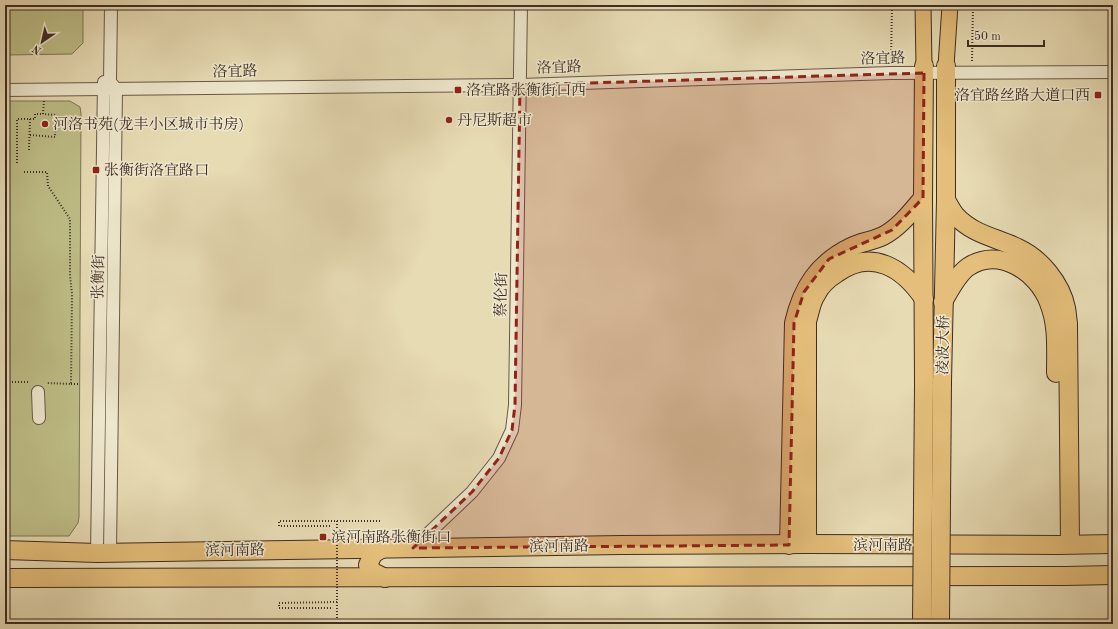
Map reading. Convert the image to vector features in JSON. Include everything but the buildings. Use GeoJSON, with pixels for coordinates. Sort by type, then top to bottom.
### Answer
{"type":"FeatureCollection","features":[{"type":"Feature","properties":{"kind":"highway","name":"凌波大桥"},"geometry":{"type":"LineString","coordinates":[[922,624],[924,69]]}},
{"type":"Feature","properties":{"kind":"highway","name":"凌波大桥"},"geometry":{"type":"LineString","coordinates":[[940,624],[943,302],[946,200],[946,69]]}},
{"type":"Feature","properties":{"kind":"highway"},"geometry":{"type":"LineString","coordinates":[[789,545],[794,323],[804,292],[811,279],[829,259],[851,246],[882,236],[892,230],[905,219],[923,198]]}},
{"type":"Feature","properties":{"kind":"highway"},"geometry":{"type":"LineString","coordinates":[[946,200],[955,215],[976,232],[1018,248],[1035,259],[1053,279],[1062,294],[1068,323],[1064,545]]}},
{"type":"Feature","properties":{"kind":"highway"},"geometry":{"type":"LineString","coordinates":[[807,544],[807,321],[815,295],[830,278],[846,267],[866,260],[882,263],[900,273],[914,285],[924,299]]}},
{"type":"Feature","properties":{"kind":"highway"},"geometry":{"type":"LineString","coordinates":[[943,302],[956,281],[969,267],[986,261],[996,260],[1007,262],[1019,267],[1032,276],[1042,288],[1049,301],[1055,326],[1064,545]]}},
{"type":"Feature","properties":{"kind":"highway","name":"滨河南路"},"geometry":{"type":"LineString","coordinates":[[5,550],[103,552],[807,544],[1113,544]]}},
{"type":"Feature","properties":{"kind":"highway"},"geometry":{"type":"LineString","coordinates":[[383,548],[373,554],[368,565],[373,572],[385,578]]}},
{"type":"Feature","properties":{"kind":"highway","name":"滨河南路"},"geometry":{"type":"LineString","coordinates":[[5,578],[1113,575]]}},
{"type":"Feature","properties":{"kind":"main road"},"geometry":{"type":"LineString","coordinates":[[923,5],[924,69]]}},
{"type":"Feature","properties":{"kind":"main road"},"geometry":{"type":"LineString","coordinates":[[946,69],[950,5]]}},
{"type":"Feature","properties":{"kind":"street","name":"张衡街"},"geometry":{"type":"LineString","coordinates":[[104,5],[108,85]]}},
{"type":"Feature","properties":{"kind":"street","name":"张衡街"},"geometry":{"type":"LineString","coordinates":[[103,552],[108,85],[111,5]]}},
{"type":"Feature","properties":{"kind":"street","name":"蔡伦街"},"geometry":{"type":"LineString","coordinates":[[412,548],[472,492],[499,458],[512,430],[515,405],[521,5]]}},
{"type":"Feature","properties":{"kind":"street","name":"洛宜路"},"geometry":{"type":"LineString","coordinates":[[946,69],[1113,64]]}},
{"type":"Feature","properties":{"kind":"street","name":"洛宜路"},"geometry":{"type":"LineString","coordinates":[[520,81],[891,65],[924,69]]}},
{"type":"Feature","properties":{"kind":"street","name":"洛宜路"},"geometry":{"type":"LineString","coordinates":[[5,83],[108,85],[520,81],[891,73],[924,69],[1113,72]]}},
{"type":"Feature","properties":{"kind":"street","name":"洛宜路"},"geometry":{"type":"LineString","coordinates":[[5,90],[108,85]]}},
{"type":"Feature","properties":{"kind":"street"},"geometry":{"type":"LineString","coordinates":[[38,392],[38,418]]}},
{"type":"Feature","properties":{"kind":"path"},"geometry":{"type":"LineString","coordinates":[[891,65],[892,5]]}},
{"type":"Feature","properties":{"kind":"path"},"geometry":{"type":"LineString","coordinates":[[946,69],[972,62],[973,5]]}},
{"type":"Feature","properties":{"kind":"path"},"geometry":{"type":"LineString","coordinates":[[44,100],[44,114]]}},
{"type":"Feature","properties":{"kind":"path"},"geometry":{"type":"LineString","coordinates":[[17,163],[17,119],[35,120],[35,114],[56,115],[55,137],[30,136]]}},
{"type":"Feature","properties":{"kind":"path"},"geometry":{"type":"LineString","coordinates":[[29,150],[30,119]]}},
{"type":"Feature","properties":{"kind":"path"},"geometry":{"type":"LineString","coordinates":[[24,172],[47,172],[46,181],[48,186],[70,219],[70,276],[72,294],[71,384]]}},
{"type":"Feature","properties":{"kind":"path"},"geometry":{"type":"LineString","coordinates":[[6,331],[6,382],[29,382]]}},
{"type":"Feature","properties":{"kind":"path"},"geometry":{"type":"LineString","coordinates":[[47,383],[80,384]]}},
{"type":"Feature","properties":{"kind":"path"},"geometry":{"type":"LineString","coordinates":[[330,526],[279,526],[279,521],[382,521]]}},
{"type":"Feature","properties":{"kind":"path"},"geometry":{"type":"LineString","coordinates":[[337,521],[337,624]]}},
{"type":"Feature","properties":{"kind":"path"},"geometry":{"type":"LineString","coordinates":[[331,608],[279,608],[279,603],[337,602]]}},
{"type":"Feature","properties":{"kind":"highlighted area"},"geometry":{"type":"Polygon","coordinates":[[[924,73],[923,198],[892,230],[829,259],[804,292],[794,323],[789,545],[413,548],[472,492],[499,458],[512,430],[515,405],[520,85],[924,73]]]}},
{"type":"Feature","properties":{"kind":"shaded area"},"geometry":{"type":"Polygon","coordinates":[[[5,5],[83,5],[83,43],[72,54],[5,55],[5,5]]]}},
{"type":"Feature","properties":{"kind":"shaded area"},"geometry":{"type":"Polygon","coordinates":[[[5,101],[70,101],[80,107],[79,517],[78,523],[69,536],[5,536],[5,101]]]}},
{"type":"Feature","properties":{"kind":"place","name":"洛宜路张衡街口西"},"geometry":{"type":"Point","coordinates":[458,90]}},
{"type":"Feature","properties":{"kind":"place","name":"洛宜路丝路大道口西"},"geometry":{"type":"Point","coordinates":[1098,95]}},
{"type":"Feature","properties":{"kind":"place","name":"丹尼斯超市"},"geometry":{"type":"Point","coordinates":[449,120]}},
{"type":"Feature","properties":{"kind":"place","name":"河洛书苑(龙丰小区城市书房)"},"geometry":{"type":"Point","coordinates":[45,124]}},
{"type":"Feature","properties":{"kind":"place","name":"张衡街洛宜路口"},"geometry":{"type":"Point","coordinates":[96,170]}},
{"type":"Feature","properties":{"kind":"place","name":"滨河南路张衡街口"},"geometry":{"type":"Point","coordinates":[323,537]}}]}
